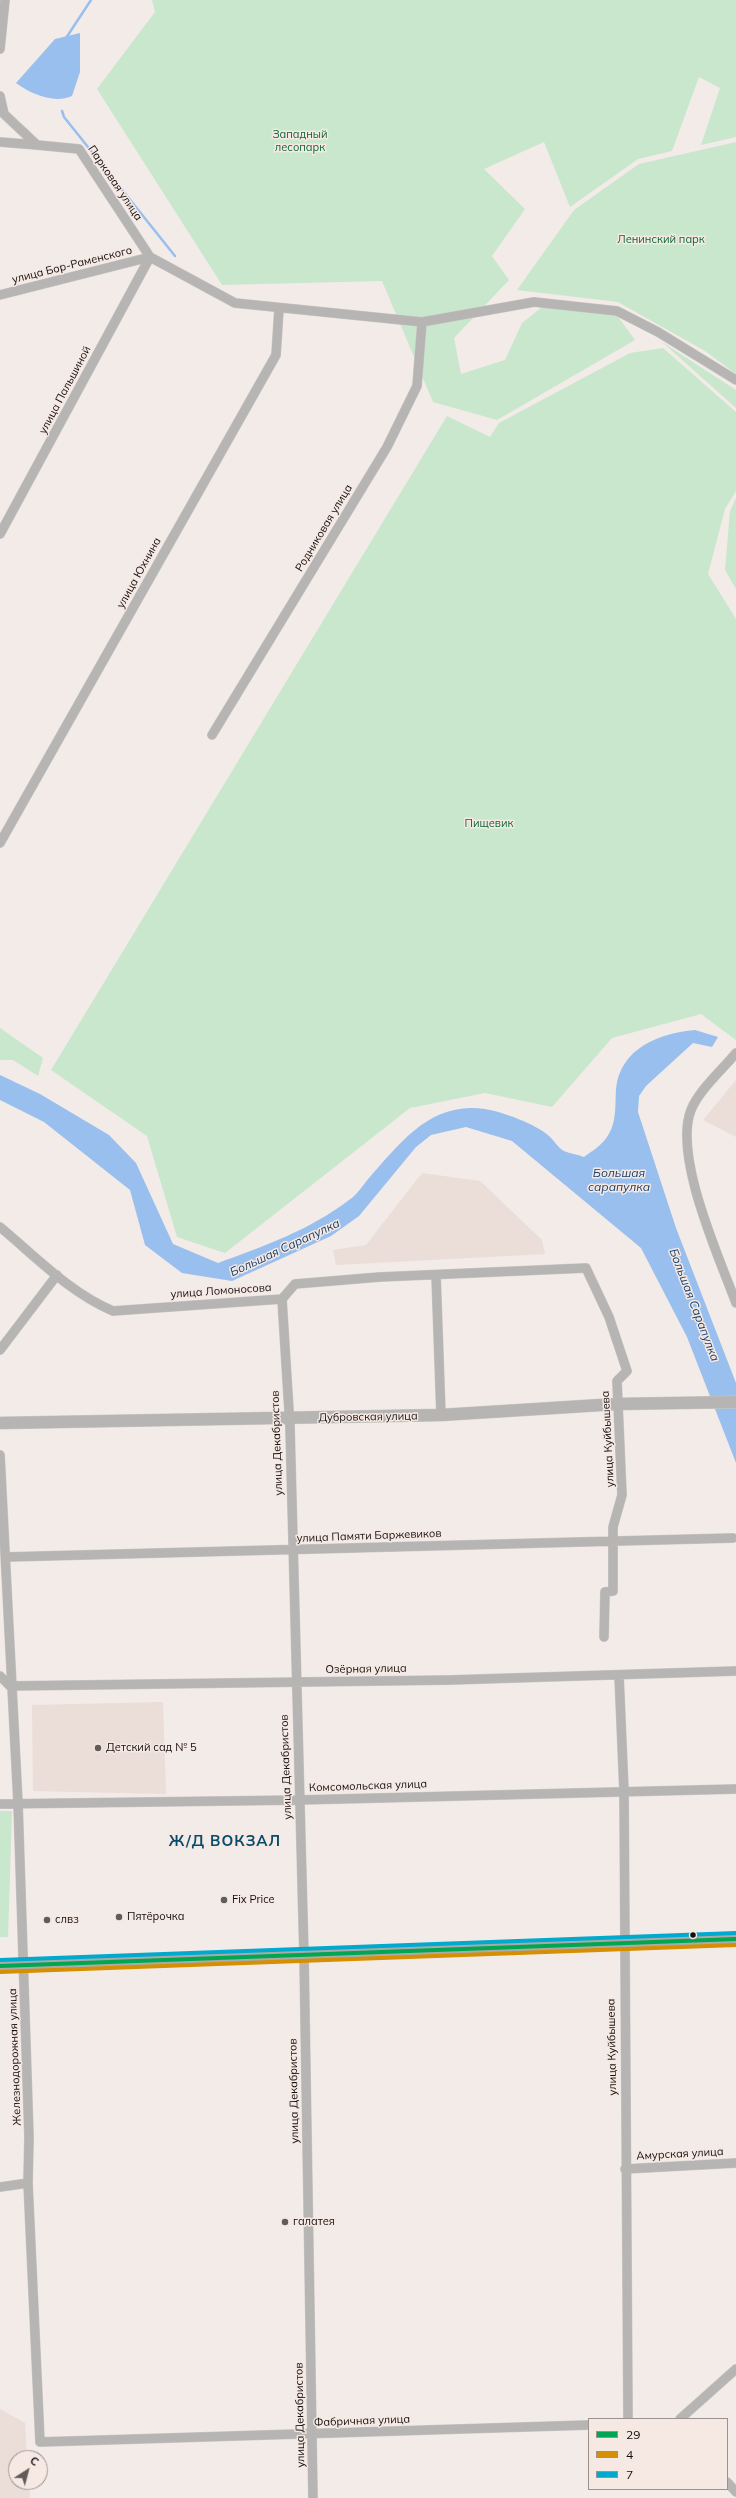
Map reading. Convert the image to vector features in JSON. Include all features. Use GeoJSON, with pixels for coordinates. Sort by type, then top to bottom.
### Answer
{"type":"FeatureCollection","features":[{"type":"Feature","properties":{"kind":"main road"},"geometry":{"type":"LineString","coordinates":[[0,1966],[736,1939]]}},
{"type":"Feature","properties":{"kind":"street"},"geometry":{"type":"LineString","coordinates":[[0,49],[4,0]]}},
{"type":"Feature","properties":{"kind":"street"},"geometry":{"type":"LineString","coordinates":[[0,96],[4,114],[37,145]]}},
{"type":"Feature","properties":{"kind":"street"},"geometry":{"type":"LineString","coordinates":[[0,142],[37,145]]}},
{"type":"Feature","properties":{"kind":"street","name":"Парковая улица"},"geometry":{"type":"LineString","coordinates":[[37,145],[79,149],[150,257]]}},
{"type":"Feature","properties":{"kind":"street"},"geometry":{"type":"LineString","coordinates":[[150,257],[235,303],[279,308],[422,322],[534,302],[617,310],[658,332],[736,380]]}},
{"type":"Feature","properties":{"kind":"street","name":"улица Бор-Раменского"},"geometry":{"type":"LineString","coordinates":[[0,296],[150,257]]}},
{"type":"Feature","properties":{"kind":"street","name":"улица Пальшиной"},"geometry":{"type":"LineString","coordinates":[[0,534],[150,257]]}},
{"type":"Feature","properties":{"kind":"street","name":"улица Юхнина"},"geometry":{"type":"LineString","coordinates":[[0,843],[276,355],[279,308]]}},
{"type":"Feature","properties":{"kind":"street","name":"Родниковая улица"},"geometry":{"type":"LineString","coordinates":[[212,735],[387,447],[417,386],[422,322]]}},
{"type":"Feature","properties":{"kind":"street"},"geometry":{"type":"LineString","coordinates":[[736,1053],[692,1108],[688,1120],[687,1134],[690,1166],[699,1199],[736,1303]]}},
{"type":"Feature","properties":{"kind":"street","name":"улица Ломоносова"},"geometry":{"type":"LineString","coordinates":[[0,1227],[57,1276],[97,1304],[113,1311],[282,1299],[295,1284],[436,1275],[586,1268]]}},
{"type":"Feature","properties":{"kind":"street","name":"улица Куйбышева"},"geometry":{"type":"LineString","coordinates":[[586,1268],[609,1317],[627,1371],[617,1381],[622,1495],[613,1527],[613,1591],[605,1592],[604,1637]]}},
{"type":"Feature","properties":{"kind":"street"},"geometry":{"type":"LineString","coordinates":[[436,1275],[441,1415]]}},
{"type":"Feature","properties":{"kind":"street"},"geometry":{"type":"LineString","coordinates":[[0,1350],[57,1276]]}},
{"type":"Feature","properties":{"kind":"street","name":"улица Декабристов"},"geometry":{"type":"LineString","coordinates":[[282,1299],[289,1418],[298,1800],[304,1956],[313,2498]]}},
{"type":"Feature","properties":{"kind":"street","name":"Дубровская улица"},"geometry":{"type":"LineString","coordinates":[[0,1423],[441,1415],[618,1404],[736,1402]]}},
{"type":"Feature","properties":{"kind":"street","name":"Железнодорожная улица"},"geometry":{"type":"LineString","coordinates":[[0,1455],[6,1557],[10,1686],[18,1803],[29,2137],[28,2183],[40,2442]]}},
{"type":"Feature","properties":{"kind":"street","name":"улица Памяти Баржевиков"},"geometry":{"type":"LineString","coordinates":[[6,1557],[293,1551],[733,1538]]}},
{"type":"Feature","properties":{"kind":"street","name":"Озёрная улица"},"geometry":{"type":"LineString","coordinates":[[10,1686],[295,1683],[736,1671]]}},
{"type":"Feature","properties":{"kind":"street","name":"улица Куйбышева"},"geometry":{"type":"LineString","coordinates":[[619,1675],[624,1791],[623,1943],[628,2418]]}},
{"type":"Feature","properties":{"kind":"street"},"geometry":{"type":"LineString","coordinates":[[0,1676],[10,1686]]}},
{"type":"Feature","properties":{"kind":"street","name":"Комсомольская улица"},"geometry":{"type":"LineString","coordinates":[[0,1804],[298,1800],[736,1789]]}},
{"type":"Feature","properties":{"kind":"street","name":"Амурская улица"},"geometry":{"type":"LineString","coordinates":[[626,2169],[736,2163]]}},
{"type":"Feature","properties":{"kind":"street"},"geometry":{"type":"LineString","coordinates":[[0,2187],[28,2183]]}},
{"type":"Feature","properties":{"kind":"street"},"geometry":{"type":"LineString","coordinates":[[681,2418],[736,2369]]}},
{"type":"Feature","properties":{"kind":"street","name":"Фабричная улица"},"geometry":{"type":"LineString","coordinates":[[40,2442],[312,2435],[588,2425]]}},
{"type":"Feature","properties":{"kind":"street"},"geometry":{"type":"LineString","coordinates":[[728,2483],[736,2492]]}},
{"type":"Feature","properties":{"kind":"shaded area"},"geometry":{"type":"Polygon","coordinates":[[[736,1080],[736,1137],[703,1120],[736,1080]]]}},
{"type":"Feature","properties":{"kind":"shaded area"},"geometry":{"type":"Polygon","coordinates":[[[422,1173],[480,1181],[542,1240],[545,1254],[336,1265],[333,1250],[366,1245],[422,1173]]]}},
{"type":"Feature","properties":{"kind":"shaded area","name":"Детский сад № 5"},"geometry":{"type":"Polygon","coordinates":[[[163,1702],[166,1794],[33,1791],[32,1705],[163,1702]]]}},
{"type":"Feature","properties":{"kind":"shaded area"},"geometry":{"type":"Polygon","coordinates":[[[0,2409],[25,2423],[27,2450],[8,2450],[8,2490],[30,2490],[30,2498],[0,2498],[0,2409]]]}},
{"type":"Feature","properties":{"kind":"green space","name":"Западный лесопарк"},"geometry":{"type":"Polygon","coordinates":[[[152,0],[736,0],[736,137],[701,145],[720,88],[699,77],[672,151],[638,159],[570,207],[544,142],[484,169],[525,209],[492,256],[509,280],[454,338],[461,374],[505,360],[522,323],[542,307],[616,314],[635,340],[497,420],[433,402],[382,281],[222,285],[97,89],[155,12],[152,0]]]}},
{"type":"Feature","properties":{"kind":"green space","name":"Ленинский парк"},"geometry":{"type":"Polygon","coordinates":[[[736,142],[736,374],[705,351],[618,302],[517,290],[574,210],[639,164],[736,142]]]}},
{"type":"Feature","properties":{"kind":"green space"},"geometry":{"type":"Polygon","coordinates":[[[662,342],[736,390],[736,408],[662,342]]]}},
{"type":"Feature","properties":{"kind":"green space","name":"Пищевик"},"geometry":{"type":"Polygon","coordinates":[[[663,348],[736,412],[736,491],[725,509],[708,574],[736,619],[736,1040],[701,1014],[612,1038],[552,1107],[485,1093],[410,1108],[225,1253],[177,1237],[147,1136],[51,1070],[447,416],[490,437],[499,423],[630,353],[663,348]]]}},
{"type":"Feature","properties":{"kind":"green space"},"geometry":{"type":"Polygon","coordinates":[[[736,498],[736,589],[725,570],[730,511],[736,498]]]}},
{"type":"Feature","properties":{"kind":"green space"},"geometry":{"type":"Polygon","coordinates":[[[0,1028],[43,1058],[38,1076],[13,1060],[0,1060],[0,1028]]]}},
{"type":"Feature","properties":{"kind":"green space"},"geometry":{"type":"Polygon","coordinates":[[[0,1811],[12,1811],[8,1937],[0,1937],[0,1811]]]}},
{"type":"Feature","properties":{"kind":"water"},"geometry":{"type":"Polygon","coordinates":[[[80,33],[80,72],[72,96],[58,99],[43,97],[16,83],[55,39],[80,33]]]}},
{"type":"Feature","properties":{"kind":"water","name":"Большая сарапулка"},"geometry":{"type":"Polygon","coordinates":[[[695,1030],[718,1037],[712,1047],[693,1043],[646,1086],[639,1096],[638,1112],[676,1228],[736,1383],[736,1463],[687,1337],[641,1248],[512,1141],[466,1127],[431,1135],[416,1147],[359,1216],[331,1236],[232,1281],[182,1273],[145,1245],[130,1190],[44,1122],[0,1100],[0,1075],[40,1094],[109,1135],[136,1163],[173,1244],[218,1263],[303,1229],[334,1211],[360,1190],[381,1164],[406,1138],[433,1118],[449,1111],[466,1108],[485,1109],[510,1116],[536,1127],[551,1138],[564,1151],[584,1157],[602,1143],[610,1132],[614,1120],[616,1089],[619,1075],[625,1063],[644,1045],[656,1039],[695,1030]]]}},
{"type":"Feature","properties":{"kind":"waterway"},"geometry":{"type":"LineString","coordinates":[[66,38],[91,0]]}},
{"type":"Feature","properties":{"kind":"waterway"},"geometry":{"type":"LineString","coordinates":[[62,111],[64,117],[175,256]]}},
{"type":"Feature","properties":{"kind":"transit line","name":"7"},"geometry":{"type":"LineString","coordinates":[[0,1960],[736,1933]]}},
{"type":"Feature","properties":{"kind":"transit line","name":"29"},"geometry":{"type":"LineString","coordinates":[[0,1966],[736,1939]]}},
{"type":"Feature","properties":{"kind":"transit line","name":"4"},"geometry":{"type":"LineString","coordinates":[[0,1972],[736,1945]]}},
{"type":"Feature","properties":{"kind":"place","name":"Детский сад № 5"},"geometry":{"type":"Point","coordinates":[98,1748]}},
{"type":"Feature","properties":{"kind":"place","name":"Fix Price"},"geometry":{"type":"Point","coordinates":[224,1900]}},
{"type":"Feature","properties":{"kind":"place","name":"Пятёрочка"},"geometry":{"type":"Point","coordinates":[119,1917]}},
{"type":"Feature","properties":{"kind":"place","name":"слвз"},"geometry":{"type":"Point","coordinates":[47,1920]}},
{"type":"Feature","properties":{"kind":"place","name":"галатея"},"geometry":{"type":"Point","coordinates":[285,2222]}},
{"type":"Feature","properties":{"kind":"district","name":"Ж/Д ВОКЗАЛ"},"geometry":{"type":"Point","coordinates":[225,1841]}},
{"type":"Feature","properties":{"kind":"water label","name":"Большая Сарапулка"},"geometry":{"type":"Point","coordinates":[285,1248]}},
{"type":"Feature","properties":{"kind":"water label","name":"Большая Сарапулка"},"geometry":{"type":"Point","coordinates":[694,1305]}}]}
